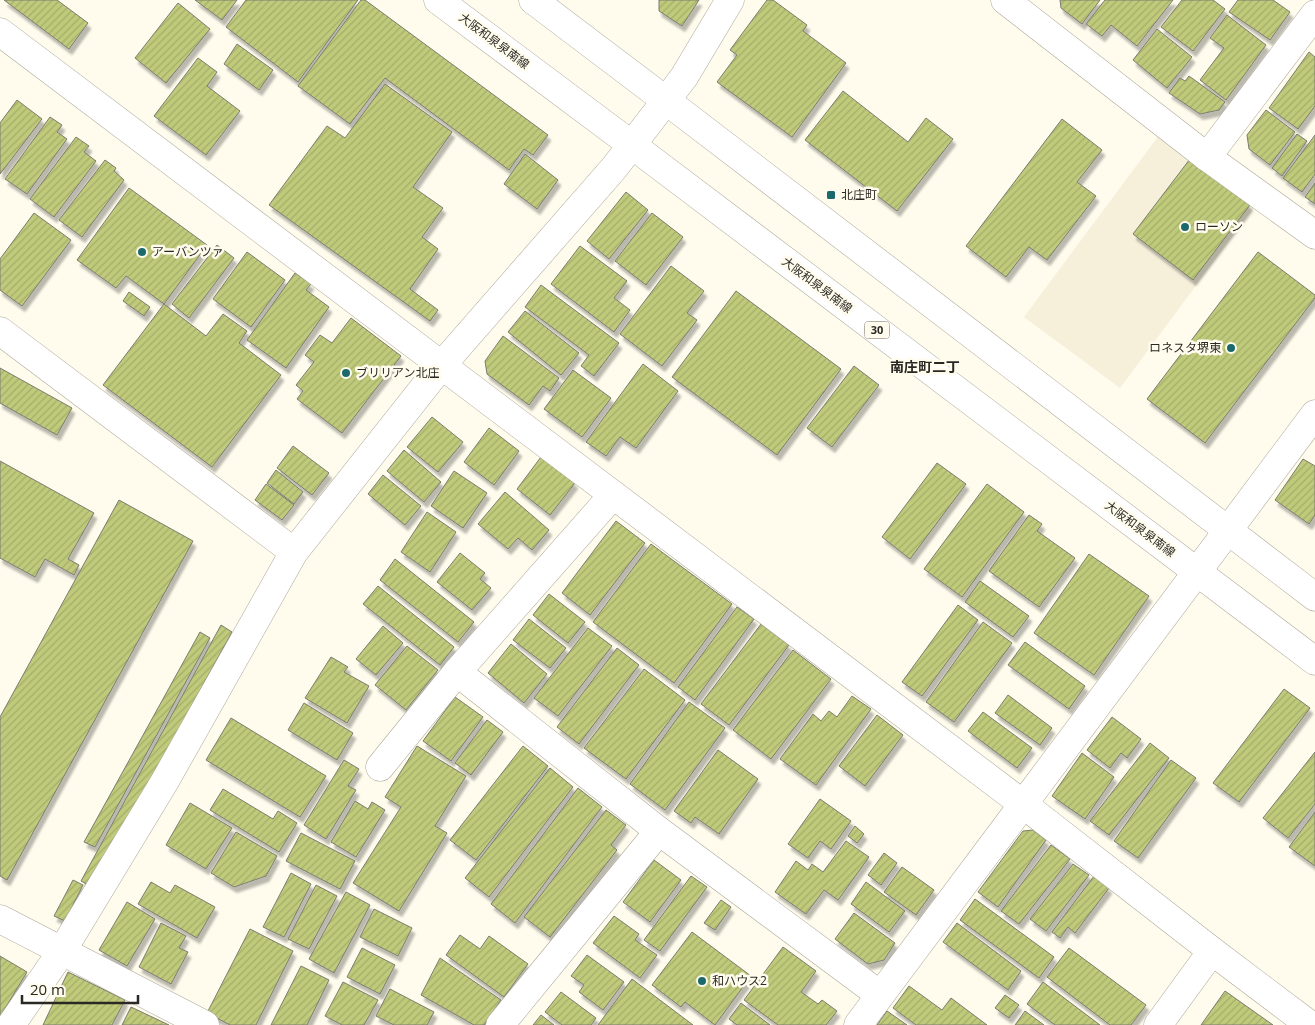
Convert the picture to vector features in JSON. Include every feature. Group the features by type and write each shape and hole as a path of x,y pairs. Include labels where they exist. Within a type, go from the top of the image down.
{"street":[{"name":"大阪和泉泉南線","path":"438,0 1315,661"},
{"path":"533,0 1315,597"},
{"path":"11,1025 62,951 165,781 294,552 441,366 614,168 667,101 684,77 730,0"},
{"path":"1013,2 1206,157 1315,235"},
{"path":"1206,157 1315,14"},
{"path":"0,32 1023,804 1310,1025"},
{"path":"0,331 294,552"},
{"path":"858,1025 1315,414"},
{"path":"380,767 457,672 613,495"},
{"path":"457,672 660,831 880,995"},
{"path":"500,1025 660,831"},
{"path":"0,919 205,1025"},
{"path":"1158,1025 1212,951"}],"shaded area":[{"path":"1160,134 1255,206 1120,388 1024,317"}],"building":[{"path":"4,0 57,0 88,23 69,49"},
{"path":"195,0 237,0 222,20"},
{"path":"246,0 358,0 298,82 226,27"},
{"path":"361,0 365,0 548,135 533,155 524,149 509,170 385,78 350,124 298,86"},
{"path":"659,0 699,0 682,26 659,11"},
{"path":"767,0 773,0 807,25 803,31 846,63 792,137 717,82 737,55 730,50"},
{"path":"1060,0 1100,0 1082,24 1061,8"},
{"path":"1105,0 1173,0 1137,46 1111,25 1102,36 1086,24"},
{"path":"1182,0 1213,0 1225,9 1193,51 1161,27"},
{"path":"1238,0 1273,0 1290,12 1270,40 1229,12"},
{"path":"178,3 210,29 166,83 135,58"},
{"path":"1227,15 1266,45 1226,100 1200,80 1224,48 1210,38"},
{"path":"1157,29 1192,57 1167,88 1133,60"},
{"path":"237,44 273,70 259,90 224,64"},
{"path":"1309,52 1315,57 1315,106 1298,129 1269,108"},
{"path":"198,58 217,72 207,86 240,111 206,155 154,116"},
{"path":"1189,76 1225,102 1219,110 1200,114 1169,93 1180,78 1185,81"},
{"path":"385,84 452,132 413,187 443,208 422,237 438,249 410,289 438,310 430,321 269,205 327,126 345,138"},
{"path":"843,91 908,142 926,118 953,139 897,211 805,140"},
{"path":"17,100 42,119 0,174 0,123"},
{"path":"1266,110 1295,132 1270,165 1249,149 1247,135"},
{"path":"50,117 62,125 57,132 67,139 27,194 5,179"},
{"path":"1062,119 1102,150 1077,182 1096,196 1047,260 1029,247 1006,277 966,246"},
{"path":"1297,134 1307,141 1282,176 1272,168"},
{"path":"1315,135 1315,174 1302,192 1283,178"},
{"path":"76,137 89,146 84,152 96,161 54,217 30,199"},
{"path":"525,154 558,180 537,209 504,184"},
{"path":"1190,159 1250,205 1193,280 1133,234"},
{"path":"105,160 116,168 114,171 124,180 82,237 59,220"},
{"path":"1315,183 1315,204 1305,197"},
{"name":"アーバンツァ","path":"129,188 207,245 164,304 126,276 116,288 77,260"},
{"path":"626,192 648,210 609,259 587,241"},
{"path":"34,213 71,240 22,306 0,290 0,259"},
{"path":"652,213 683,237 646,285 615,261"},
{"path":"217,245 234,258 189,318 172,304"},
{"path":"580,246 627,281 614,298 630,310 614,332 551,284"},
{"path":"247,252 285,280 251,327 213,299"},
{"name":"ロネスタ堺東","path":"1258,252 1315,295 1315,298 1205,443 1147,399"},
{"path":"671,266 704,291 687,313 697,320 662,366 620,334"},
{"path":"295,273 311,284 306,290 329,307 286,368 247,340"},
{"path":"541,285 619,343 594,376 581,366 589,355 525,307"},
{"path":"736,291 841,369 777,455 672,377"},
{"path":"129,292 150,307 144,316 123,301"},
{"path":"164,304 206,336 223,314 247,331 239,343 281,375 212,467 103,385"},
{"path":"525,311 579,353 561,375 508,332"},
{"name":"ブリリアン北庄","path":"351,318 401,356 342,433 297,399 303,391 296,385 314,362 305,355 320,335 332,343"},
{"path":"503,336 559,378 550,391 543,386 529,405 487,374 485,361"},
{"path":"643,364 678,391 636,448 620,437 606,456 586,442"},
{"path":"854,366 879,385 832,447 807,428"},
{"path":"0,368 72,408 57,435 0,403"},
{"path":"573,370 611,398 582,437 544,409"},
{"path":"432,417 463,442 438,472 407,447"},
{"path":"489,428 519,451 494,485 464,462"},
{"path":"293,446 329,473 312,495 277,468"},
{"path":"404,450 441,482 424,502 387,471"},
{"path":"541,457 575,483 550,515 517,489"},
{"path":"1303,459 1315,466 1315,515 1309,524 1275,500"},
{"path":"0,461 94,513 68,559 79,565 74,575 45,559 35,577 0,558"},
{"path":"937,463 966,484 910,559 882,537"},
{"path":"276,470 303,492 294,504 267,483"},
{"path":"454,471 487,493 463,528 431,506"},
{"path":"383,475 421,506 405,525 368,494"},
{"path":"266,484 294,505 282,520 255,500"},
{"path":"987,484 1024,512 962,597 924,569"},
{"path":"505,492 549,530 532,550 518,538 508,549 478,524"},
{"path":"119,500 193,541 7,880 0,876 0,717"},
{"path":"427,512 456,532 430,572 401,552"},
{"path":"1029,515 1042,524 1037,531 1075,558 1039,607 989,571"},
{"path":"616,521 645,543 590,615 562,593"},
{"path":"651,544 732,604 674,683 593,622"},
{"path":"460,553 485,573 480,579 491,588 472,610 437,582"},
{"path":"1089,554 1149,596 1094,675 1034,633"},
{"path":"395,559 474,622 458,642 380,580"},
{"path":"980,581 1029,616 1013,637 965,602"},
{"path":"378,586 454,647 440,665 363,604"},
{"path":"549,594 585,622 568,643 533,615"},
{"path":"958,605 978,620 922,696 902,682"},
{"path":"737,607 754,619 695,700 678,687"},
{"path":"529,619 566,648 550,668 513,640"},
{"path":"983,622 1012,643 954,722 926,702"},
{"path":"761,624 789,645 729,725 701,704"},
{"path":"221,625 232,632 92,887 81,881"},
{"path":"383,626 403,643 376,675 356,659"},
{"path":"588,628 612,646 558,716 534,698"},
{"path":"200,632 210,638 95,847 84,842"},
{"path":"1025,642 1085,686 1069,709 1008,665"},
{"path":"511,644 547,674 524,703 488,673"},
{"path":"407,646 438,670 406,710 375,685"},
{"path":"617,648 639,665 579,744 557,727"},
{"path":"793,650 831,679 771,759 733,730"},
{"path":"331,657 348,667 344,672 369,686 347,723 305,698"},
{"path":"644,669 685,700 626,779 584,748"},
{"path":"1284,689 1310,708 1239,802 1213,783"},
{"path":"1008,695 1052,728 1040,745 995,713"},
{"path":"852,696 871,709 816,785 780,759 813,714 821,721 829,711 837,717"},
{"path":"455,697 483,717 451,761 423,741"},
{"path":"689,702 725,728 665,810 630,784"},
{"path":"304,703 353,733 337,760 288,730"},
{"path":"983,712 1032,748 1017,768 968,731"},
{"path":"877,715 903,735 865,786 839,766"},
{"path":"1112,717 1141,739 1127,758 1121,753 1110,768 1087,750"},
{"path":"231,718 326,776 300,817 206,760"},
{"path":"487,720 503,732 471,775 455,763"},
{"path":"1150,743 1169,758 1109,835 1090,821"},
{"path":"417,746 466,776 435,826 447,833 399,911 353,883 401,807 385,797"},
{"path":"523,746 548,766 476,860 450,840"},
{"path":"718,750 758,779 719,834 695,817 691,823 674,811"},
{"path":"1315,752 1315,804 1288,838 1263,818"},
{"path":"1082,753 1114,777 1085,819 1052,796"},
{"path":"344,760 359,769 348,786 356,790 326,839 304,825"},
{"path":"1171,760 1196,778 1138,858 1114,841"},
{"path":"550,768 573,787 489,897 465,878"},
{"path":"578,788 602,807 515,923 491,904"},
{"path":"223,789 273,819 278,811 297,823 279,852 210,810"},
{"path":"820,799 851,821 831,849 820,841 808,858 788,844"},
{"path":"355,801 368,809 372,802 385,810 356,857 331,842"},
{"path":"190,803 232,828 206,869 166,845"},
{"path":"606,810 626,825 611,845 617,850 550,937 524,917"},
{"path":"1315,812 1315,866 1289,847"},
{"path":"855,826 864,834 857,843 848,836"},
{"path":"1033,830 1046,840 998,907 978,892 1023,831"},
{"path":"236,832 277,856 266,876 234,887 211,873"},
{"path":"301,833 355,861 340,889 286,861"},
{"path":"846,841 869,857 838,900 824,890 806,914 775,892 796,861 808,870 812,864 823,872"},
{"path":"1051,845 1070,859 1019,924 1001,911"},
{"path":"884,853 897,863 881,885 868,875"},
{"path":"654,860 681,880 650,922 623,902"},
{"path":"1073,864 1089,875 1046,931 1030,919"},
{"path":"902,867 934,890 916,915 884,892"},
{"path":"291,873 311,884 284,937 263,927"},
{"path":"691,876 707,887 660,951 644,940"},
{"path":"1094,876 1109,888 1075,933 1068,927 1060,938 1052,932"},
{"path":"73,880 83,885 65,921 54,916"},
{"path":"151,882 170,893 175,885 215,907 197,938 138,904"},
{"path":"866,882 905,911 889,932 851,904"},
{"path":"316,885 337,896 309,949 288,939"},
{"path":"346,892 370,905 334,973 309,959"},
{"path":"975,899 1054,957 1039,978 960,920"},
{"path":"721,900 731,907 715,930 704,923"},
{"path":"127,902 155,919 127,966 99,950"},
{"path":"374,909 412,928 398,956 360,937"},
{"path":"854,913 895,943 884,960 868,964 835,939"},
{"path":"614,916 639,934 635,940 657,955 640,978 593,943"},
{"path":"161,923 186,936 179,948 188,952 171,984 139,967"},
{"path":"957,923 1021,971 1008,990 943,942"},
{"path":"250,929 293,951 256,1025 230,1025 207,1013"},
{"name":"和ハウス2","path":"692,932 751,976 715,1025 685,1002 681,1007 652,985"},
{"path":"460,935 480,949 489,936 528,964 504,997 446,955"},
{"path":"783,947 816,971 801,992 818,1004 822,1000 837,1011 826,1025 778,1025 744,1000"},
{"path":"362,948 395,965 380,994 347,977"},
{"path":"1069,948 1146,1005 1131,1025 1110,1025 1047,977"},
{"path":"587,955 624,982 603,1010 579,992 584,985 571,976"},
{"path":"0,956 27,972 0,1017"},
{"path":"440,958 501,1000 484,1025 474,1025 421,995"},
{"path":"301,966 329,980 307,1025 271,1025"},
{"path":"68,972 125,1000 112,1025 43,1025"},
{"path":"632,979 693,1025 598,1025"},
{"path":"343,982 378,1000 364,1025 342,1025 325,1016"},
{"path":"1043,982 1100,1025 1055,1025 1027,1004"},
{"path":"909,986 942,1010 951,998 987,1025 916,1025 893,1008"},
{"path":"390,989 434,1012 427,1025 394,1025 376,1016"},
{"path":"1225,991 1273,1025 1201,1025"},
{"path":"561,992 596,1018 591,1025 562,1025 545,1012"},
{"path":"1005,995 1019,1005 1009,1018 995,1008"},
{"path":"741,1003 770,1025 737,1025 729,1019"},
{"path":"131,1007 169,1025 122,1025"},
{"path":"887,1011 907,1025 877,1025"},
{"path":"1025,1011 1044,1025 1015,1025"},
{"path":"541,1015 554,1025 533,1025"}],"place":[{"name":"北庄町","path":"831,195"},
{"name":"ローソン","path":"1185,227"},
{"name":"アーバンツァ","path":"142,252"},
{"name":"ロネスタ堺東","path":"1231,348"},
{"name":"ブリリアン北庄","path":"346,373"},
{"name":"和ハウス2","path":"702,981"}],"district":[{"name":"南庄町二丁","path":"925,367"}]}
